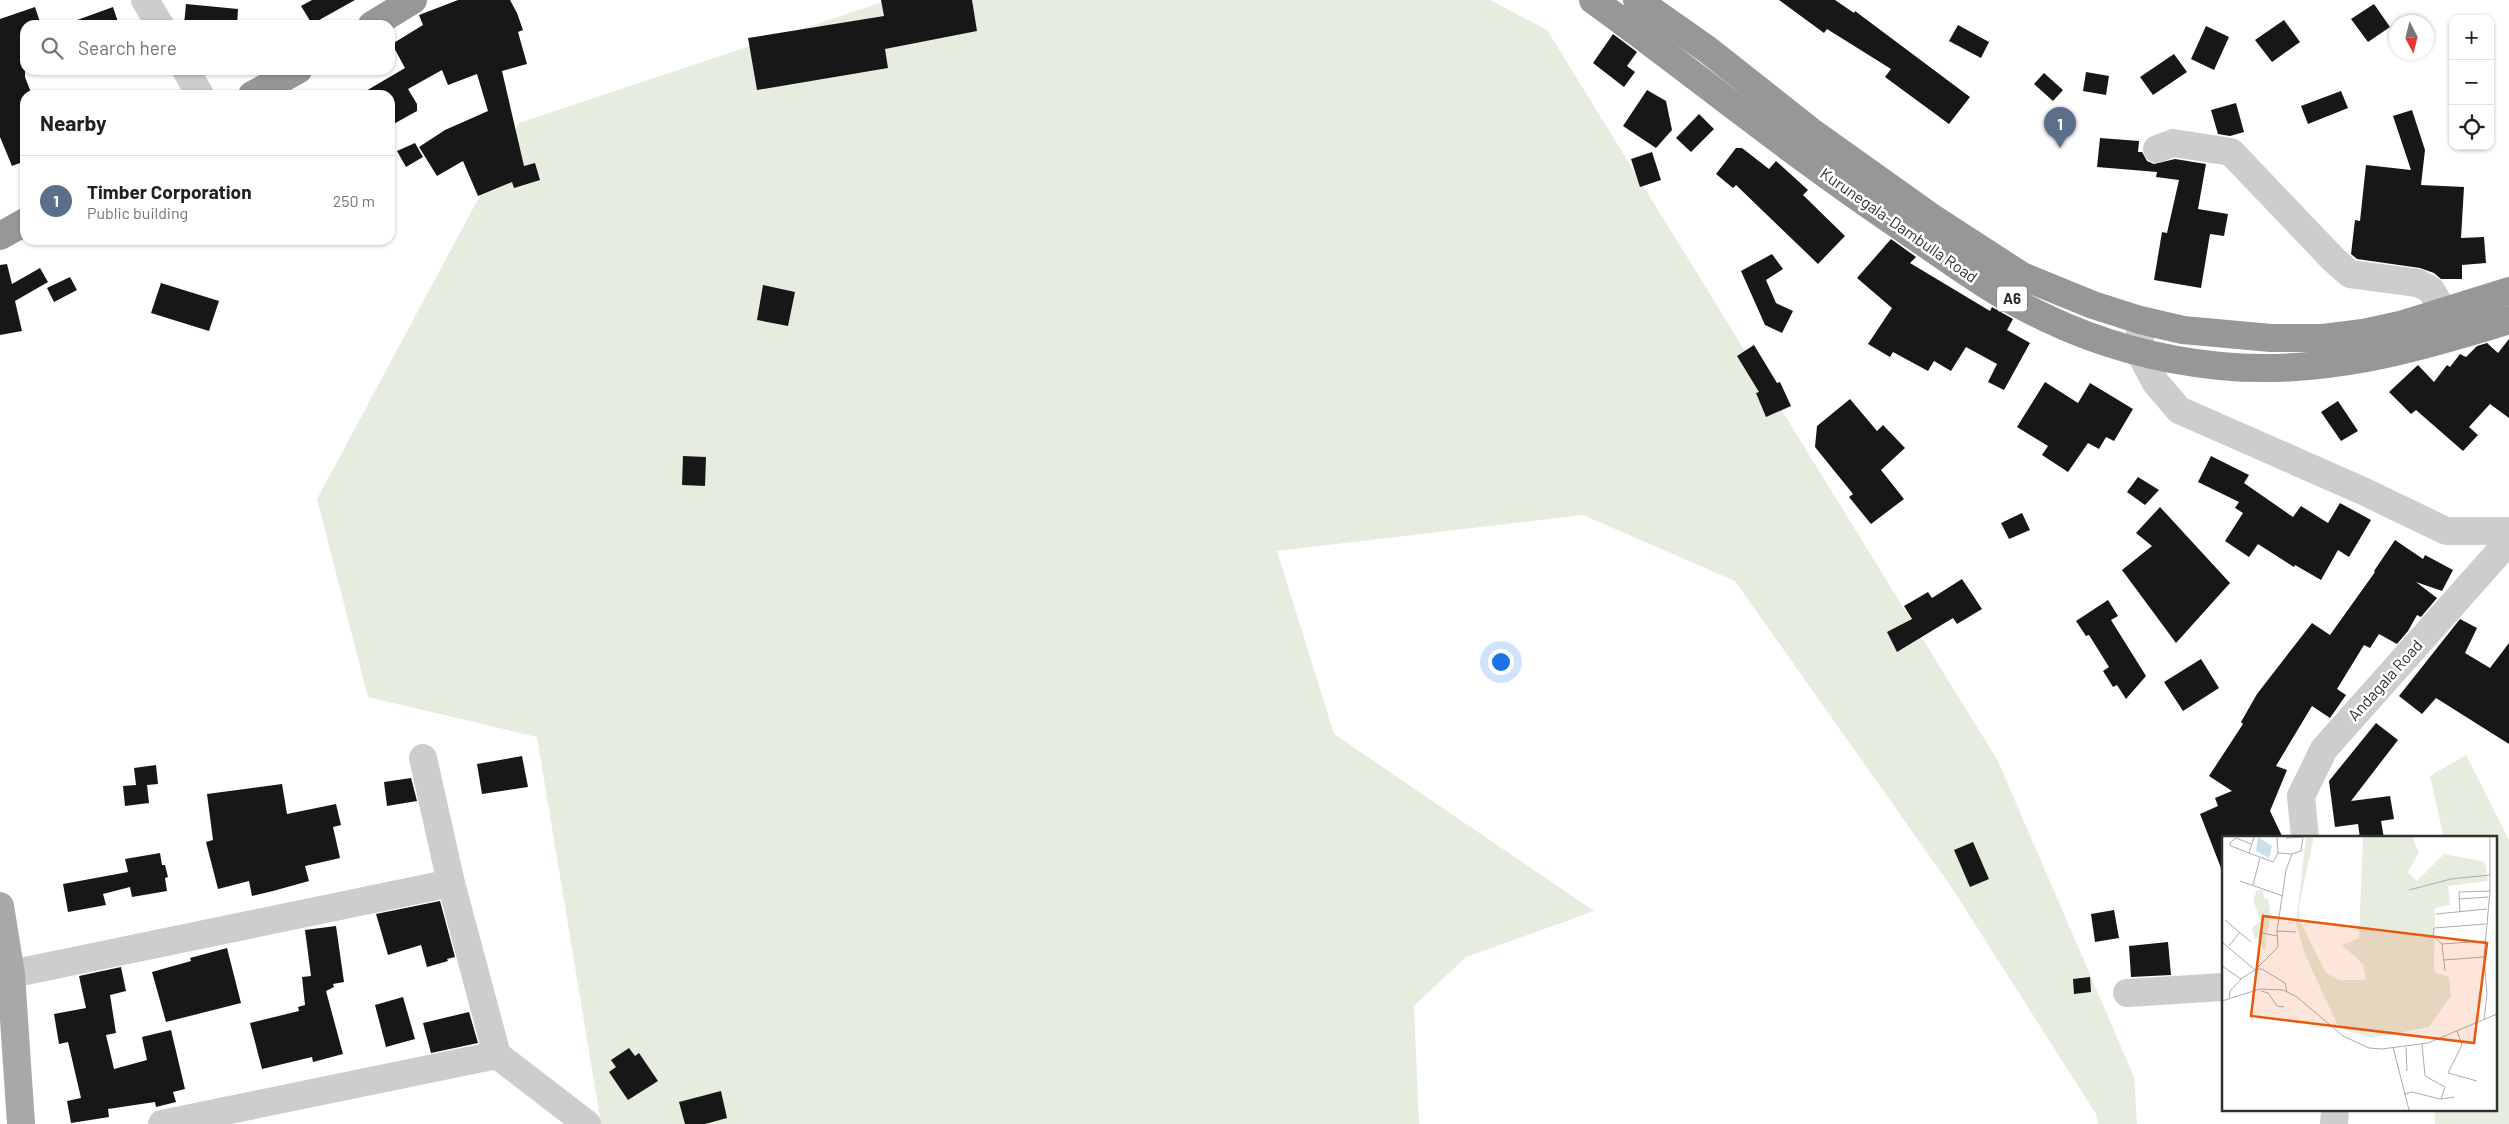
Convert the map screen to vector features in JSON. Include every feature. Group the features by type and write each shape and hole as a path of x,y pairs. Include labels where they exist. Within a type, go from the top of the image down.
{"highway":[{"path":"380,20 413,0"},
{"name":"Kurunegala-Dambulla Road","path":"1593,0 1842,186 1971,275 2044,318 2107,343 2140,353 2220,366 2303,367 2354,362 2394,353 2437,343 2509,320"},
{"name":"Kurunegala-Dambulla Road","path":"1638,0 1700,45 1813,133 1931,217 2014,270 2057,291 2140,320 2183,330 2271,338 2323,338 2363,333 2444,312 2509,291"},
{"path":"261,90 289,75"},
{"path":"0,236 20,225"}],"main road":[{"path":"0,906 11,974 21,1124"}],"street":[{"path":"189,75 197,90"},
{"path":"2157,149 2173,142 2230,152 2334,260 2350,274 2418,283 2431,290 2444,312"},
{"path":"2140,320 2140,353 2156,383 2179,410 2363,490 2446,532 2509,531"},
{"name":"Andagala Road","path":"2305,836 2301,796 2324,749 2509,541"},
{"path":"422,758 451,883 497,1055 588,1124"},
{"path":"11,974 451,883"},
{"path":"2127,993 2222,987"},
{"path":"162,1124 497,1055"}],"shaded area":[{"path":"889,0 1490,0 1547,30 1998,761 2134,1077 2137,1124 2098,1124 2096,1114 1950,885 1735,581 1583,515 1277,551 1334,734 1594,911 1466,957 1414,1006 1419,1124 601,1124 537,737 368,697 317,499 519,123"},
{"path":"2466,755 2509,840 2509,1124 2435,1124 2434,1112 2496,1112 2496,836 2444,836 2430,776"}],"building":[{"path":"312,0 355,0 319,20 310,20 301,6"},
{"path":"458,0 510,0 523,30 518,32 527,64 502,71 524,166 535,163 540,180 514,188 512,182 478,196 463,161 437,176 419,147 445,130 488,111 477,74 448,85 442,70 408,89 417,104 417,111 395,123 395,90 368,90 405,68 395,50 395,42 423,25 419,15"},
{"path":"881,0 972,0 977,31 885,49 888,68 757,90 748,38 884,16"},
{"path":"1779,0 1835,0 1854,13 1855,11 1970,97 1949,124 1885,77 1891,69 1827,29 1824,33"},
{"path":"186,4 238,9 237,20 184,20"},
{"path":"2374,4 2389,28 2368,42 2351,19"},
{"path":"35,7 39,20 20,20 20,75 25,75 30,90 20,90 20,163 12,166 0,137 0,19"},
{"path":"113,7 117,20 77,20"},
{"path":"2284,20 2300,42 2272,62 2255,40"},
{"path":"1958,25 1989,42 1981,58 1949,41"},
{"path":"2206,26 2229,37 2214,70 2191,59"},
{"path":"1613,34 1637,52 1627,66 1635,72 1624,87 1593,63"},
{"path":"2174,54 2187,72 2153,95 2140,77"},
{"path":"2086,72 2109,76 2106,95 2083,91"},
{"path":"2044,73 2063,90 2053,101 2034,84"},
{"path":"1647,90 1666,101 1672,130 1656,148 1623,126"},
{"path":"2341,91 2348,108 2308,124 2301,106"},
{"path":"2236,103 2244,132 2230,136 2218,134 2211,110"},
{"path":"2412,110 2425,150 2421,185 2464,187 2461,238 2484,237 2486,263 2462,265 2462,279 2441,279 2434,273 2420,268 2357,259 2351,254 2355,220 2360,221 2366,165 2411,170 2393,116"},
{"path":"1699,114 1714,129 1691,152 1676,138"},
{"path":"2100,138 2139,141 2138,152 2142,152 2147,161 2154,164 2175,159 2206,164 2198,209 2228,214 2224,236 2210,234 2201,288 2154,280 2162,232 2167,233 2179,180 2156,177 2157,172 2097,167"},
{"path":"415,143 423,157 406,167 397,151"},
{"path":"1736,148 1742,148 1769,169 1776,161 1808,190 1803,195 1845,236 1818,264 1736,185 1733,188 1716,174"},
{"path":"1652,152 1661,180 1640,187 1631,159"},
{"path":"1891,239 1916,257 1910,263 1990,311 1992,307 2013,319 2007,330 2030,343 2004,390 1988,382 1997,364 1966,347 1951,371 1934,361 1928,371 1893,352 1890,357 1868,344 1892,308 1857,278"},
{"path":"1772,254 1783,269 1766,280 1776,303 1793,311 1782,333 1765,325 1741,271"},
{"path":"7,264 12,284 40,268 48,282 15,301 22,331 0,335 0,265"},
{"path":"70,277 77,290 54,302 47,288"},
{"path":"161,283 219,301 209,331 151,313"},
{"path":"763,285 795,292 788,326 757,320"},
{"path":"2509,339 2509,418 2490,404 2469,427 2478,435 2463,451 2416,410 2411,414 2389,392 2418,365 2434,382 2447,365 2450,367 2460,354 2466,357 2477,346 2487,343 2498,353"},
{"path":"1754,345 1777,383 1780,382 1791,406 1766,417 1756,393 1759,392 1737,356"},
{"path":"2045,382 2078,403 2090,383 2133,409 2114,441 2106,437 2099,449 2088,443 2068,472 2042,455 2048,446 2017,427"},
{"path":"1850,399 1877,431 1883,425 1905,448 1881,470 1904,499 1871,524 1849,497 1853,494 1815,447 1817,426"},
{"path":"2338,401 2358,431 2341,441 2321,412"},
{"path":"683,456 706,457 705,486 682,485"},
{"path":"2211,456 2249,475 2244,483 2293,517 2301,506 2328,523 2340,503 2371,520 2349,557 2338,550 2321,580 2295,565 2294,567 2258,544 2249,557 2225,541 2243,513 2235,508 2239,502 2198,482"},
{"path":"2138,477 2159,490 2145,505 2127,492"},
{"path":"2160,507 2230,583 2176,643 2122,570 2152,546 2136,533"},
{"path":"2022,513 2030,530 2009,539 2001,523"},
{"path":"2395,540 2423,559 2425,555 2453,570 2442,591 2416,582 2437,598 2421,617 2417,615 2408,631 2397,644 2379,634 2370,648 2364,645 2337,689 2346,695 2330,718 2312,706 2276,766 2287,770 2270,811 2282,836 2222,836 2221,868 2200,814 2218,806 2215,798 2232,791 2209,776 2243,724 2241,722 2257,694 2312,623 2330,635"},
{"path":"1962,579 1982,609 1957,624 1953,618 1897,652 1887,632 1912,619 1904,606 1928,592 1932,598"},
{"path":"2108,600 2118,616 2111,620 2146,676 2126,699 2117,685 2113,687 2103,671 2109,667 2089,635 2086,636 2076,621"},
{"path":"2460,619 2477,628 2465,653 2490,668 2509,643 2509,744 2436,698 2422,714 2399,696"},
{"path":"2201,659 2219,688 2183,711 2164,682"},
{"path":"2376,723 2398,740 2351,801 2390,796 2394,819 2381,821 2384,836 2360,836 2358,824 2335,827 2329,781"},
{"path":"522,756 528,787 482,794 477,764"},
{"path":"156,765 158,784 147,785 149,803 125,806 123,786 136,785 134,768"},
{"path":"411,778 417,801 387,806 384,782"},
{"path":"282,784 287,814 336,804 341,825 333,827 340,858 305,866 309,881 273,891 252,896 249,881 218,889 206,842 213,840 207,794"},
{"path":"1973,842 1989,879 1970,887 1954,850"},
{"path":"160,853 162,865 165,865 168,877 165,878 167,891 132,897 130,887 103,894 106,905 68,912 63,884 128,872 125,859"},
{"path":"440,901 455,957 427,967 421,945 388,955 376,914"},
{"path":"2114,910 2119,938 2095,942 2091,914"},
{"path":"336,926 344,982 333,984 334,987 326,991 343,1054 313,1062 312,1057 262,1069 250,1023 299,1011 298,1007 305,1005 302,977 311,976 305,930"},
{"path":"2168,942 2171,975 2131,977 2129,946"},
{"path":"227,948 241,1003 166,1022 152,972 191,961 190,958"},
{"path":"121,967 126,991 110,995 116,1033 106,1035 114,1069 147,1060 142,1037 171,1030 185,1089 173,1092 176,1102 156,1107 155,1102 108,1109 109,1117 71,1123 67,1101 81,1098 68,1042 59,1044 54,1014 86,1008 79,976"},
{"path":"2090,977 2091,992 2074,994 2073,979"},
{"path":"403,997 415,1039 386,1047 375,1005"},
{"path":"469,1012 478,1043 431,1053 423,1023"},
{"path":"629,1048 635,1056 639,1053 658,1081 628,1100 609,1072 616,1067 611,1060"},
{"path":"721,1091 727,1118 705,1124 685,1124 679,1102"}],"place":[{"name":"Timber Corporation","path":"2060,148"}]}
